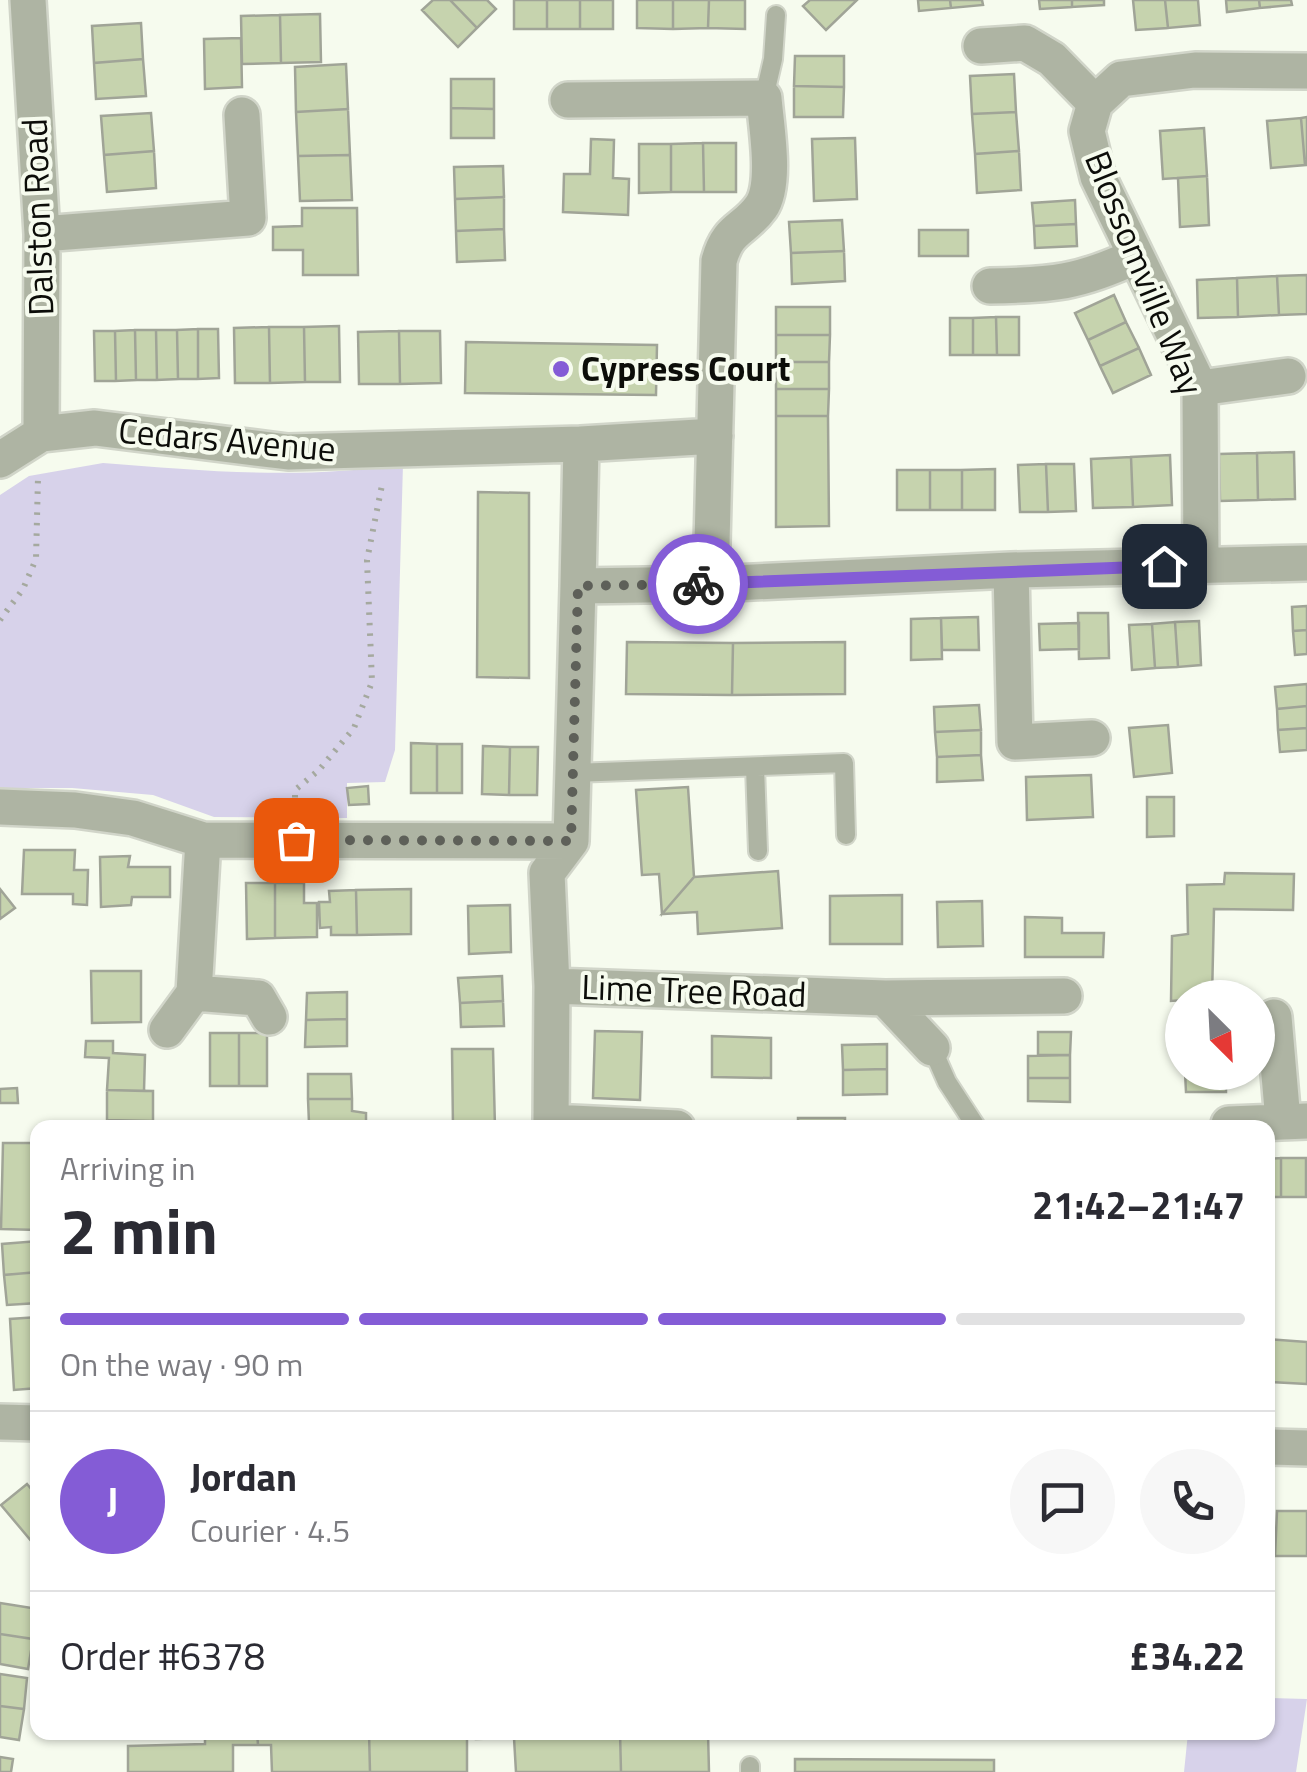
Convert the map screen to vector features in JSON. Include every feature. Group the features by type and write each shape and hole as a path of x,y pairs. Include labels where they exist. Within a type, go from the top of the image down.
{"street":[{"name":"Dalston Road","path":"28,0 42,234 41,434"},
{"name":"Blossomville Way","path":"980,46 1025,43 1052,59 1095,103"},
{"name":"Blossomville Way","path":"1202,565 1200,388 1098,177 1087,132 1095,103 1121,79 1195,70 1307,71"},
{"path":"568,100 764,98 770,187 762,206 724,240 719,261 711,584"},
{"path":"42,234 248,218 242,115"},
{"path":"990,286 1058,285 1108,270 1136,256"},
{"path":"1200,388 1288,376"},
{"name":"Cedars Avenue","path":"0,460 41,434 95,428 288,452 582,444 715,436"},
{"name":"Lime Tree Road","path":"582,444 571,841 547,873 552,986 886,998 1064,996"},
{"path":"578,586 1307,563"},
{"path":"1011,570 1016,742 1092,738"},
{"path":"0,807 75,810 133,818 203,840 571,841"},
{"path":"168,1030 194,993 203,840"},
{"path":"551,1120 552,986"},
{"path":"194,993 258,998 269,1016"},
{"path":"886,998 932,1048"},
{"path":"1280,1017 1295,1121"},
{"path":"0,1422 30,1423"},
{"path":"1275,1447 1307,1448"}],"lane":[{"path":"764,98 776,14"},
{"path":"572,774 844,763 846,834"},
{"path":"754,767 758,851"},
{"path":"932,1048 947,1082 972,1120"}],"path":[{"path":"0,620 22,589 36,559 41,434"},
{"path":"296,840 294,790 320,770 354,728 372,682 367,560 384,482 382,449"}],"shaded area":[{"path":"103,463 291,473 403,464 395,750 385,782 347,783 347,818 214,817 153,795 72,788 0,788 0,495 29,476"},
{"path":"1275,1698 1307,1699 1296,1772 1184,1772 1187,1740 1275,1740"}],"building":[{"path":"433,0 450,0 477,28 458,47 422,10"},
{"path":"450,0 487,0 496,9 477,28"},
{"path":"514,0 547,0 547,29 514,29"},
{"path":"547,0 580,0 580,29 547,29"},
{"path":"580,0 613,0 613,29 580,29"},
{"path":"637,0 673,0 673,29 637,28"},
{"path":"673,0 709,0 708,28 673,29"},
{"path":"709,0 745,0 745,29 708,28"},
{"path":"810,0 857,0 826,30 803,6"},
{"path":"918,0 950,0 951,8 919,11"},
{"path":"950,0 982,0 983,5 951,8"},
{"path":"1039,0 1072,0 1072,7 1040,9"},
{"path":"1072,0 1104,0 1104,5 1072,7"},
{"path":"1133,0 1165,0 1168,28 1136,30"},
{"path":"1165,0 1198,0 1200,25 1168,28"},
{"path":"1226,0 1259,0 1260,8 1227,12"},
{"path":"1259,0 1291,0 1292,5 1260,8"},
{"path":"320,14 321,62 281,63 280,15"},
{"path":"280,15 281,63 242,64 241,16"},
{"path":"141,23 143,59 94,63 92,26"},
{"path":"241,38 242,87 205,89 204,39"},
{"path":"795,56 844,56 844,87 794,86"},
{"path":"143,59 146,96 96,99 94,63"},
{"path":"346,64 348,109 296,112 295,67"},
{"path":"1014,74 1016,112 972,114 970,76"},
{"path":"451,79 494,79 494,109 451,108"},
{"path":"794,86 844,87 843,117 794,117"},
{"path":"451,108 494,109 494,138 451,138"},
{"path":"348,109 350,155 298,156 296,112"},
{"path":"1016,112 1019,151 975,154 972,114"},
{"path":"151,113 154,151 104,155 101,116"},
{"path":"1307,117 1307,165 1305,165 1301,118"},
{"path":"1301,118 1305,165 1271,168 1267,121"},
{"path":"1204,128 1207,176 1163,179 1160,131"},
{"path":"855,138 857,199 814,201 812,139"},
{"path":"591,139 614,140 613,178 629,179 628,215 563,212 564,174 590,174"},
{"path":"703,143 736,143 736,192 704,192"},
{"path":"703,143 704,192 671,192 671,144"},
{"path":"639,144 671,144 671,192 639,193"},
{"path":"154,151 156,188 107,192 104,155"},
{"path":"1019,151 1021,190 977,193 975,154"},
{"path":"350,155 352,200 300,201 298,156"},
{"path":"503,166 504,197 455,199 454,167"},
{"path":"1207,176 1209,225 1180,227 1178,178"},
{"path":"504,197 504,229 456,231 455,199"},
{"path":"1075,200 1076,224 1034,226 1032,203"},
{"path":"302,208 357,208 358,275 303,275 303,250 273,250 273,227 302,226"},
{"path":"842,220 844,251 791,253 789,222"},
{"path":"1076,224 1077,246 1035,248 1034,226"},
{"path":"504,229 505,260 457,262 456,231"},
{"path":"919,230 968,230 968,256 919,256"},
{"path":"844,251 845,281 792,284 791,253"},
{"path":"1307,275 1307,314 1279,315 1277,276"},
{"path":"1277,276 1279,315 1238,317 1237,278"},
{"path":"1237,278 1238,317 1198,318 1197,280"},
{"path":"1114,295 1126,322 1088,340 1075,313"},
{"path":"776,307 830,307 830,335 776,335"},
{"path":"996,317 1019,317 1019,355 997,355"},
{"path":"996,317 997,355 973,355 973,318"},
{"path":"950,318 973,318 973,355 950,355"},
{"path":"1126,322 1139,348 1100,366 1088,340"},
{"path":"339,326 340,382 305,382 304,327"},
{"path":"269,327 270,383 235,383 234,328"},
{"path":"269,327 304,327 305,382 270,383"},
{"path":"198,329 218,329 219,378 198,379"},
{"path":"198,329 198,379 178,379 177,330"},
{"path":"135,330 136,380 116,381 115,331"},
{"path":"135,330 156,330 157,380 136,380"},
{"path":"156,330 177,330 178,379 157,380"},
{"path":"94,331 115,331 116,381 95,381"},
{"path":"399,331 400,384 359,384 358,332"},
{"path":"399,331 440,331 441,383 400,384"},
{"path":"776,335 830,335 829,362 776,362"},
{"name":"Cypress Court","path":"466,342 657,345 656,395 465,393"},
{"path":"1139,348 1151,375 1113,393 1100,366"},
{"path":"776,362 829,362 829,389 776,389"},
{"path":"776,389 829,389 828,416 776,416"},
{"path":"776,416 828,416 829,526 776,527"},
{"path":"1294,452 1295,499 1258,500 1257,453"},
{"path":"1257,453 1258,500 1220,501 1219,454"},
{"path":"1170,455 1172,505 1133,507 1131,457"},
{"path":"1131,457 1133,507 1093,508 1091,459"},
{"path":"1046,464 1074,464 1076,511 1048,512"},
{"path":"1046,464 1048,512 1020,512 1018,465"},
{"path":"995,469 995,510 962,510 962,470"},
{"path":"897,470 930,470 930,510 897,510"},
{"path":"930,470 962,470 962,510 930,510"},
{"path":"478,492 529,493 529,678 477,677"},
{"path":"1307,606 1307,630 1293,631 1292,607"},
{"path":"1078,613 1108,613 1109,658 1079,659"},
{"path":"978,617 979,650 942,650 941,618"},
{"path":"941,618 942,659 911,660 911,619"},
{"path":"1199,621 1201,665 1178,667 1175,622"},
{"path":"1175,622 1178,667 1155,668 1152,624"},
{"path":"1079,623 1079,649 1040,650 1039,624"},
{"path":"1152,624 1155,668 1132,670 1129,625"},
{"path":"1307,630 1307,654 1295,655 1293,631"},
{"path":"627,642 733,643 732,695 626,694"},
{"path":"845,642 845,694 732,695 733,643"},
{"path":"1307,684 1307,706 1277,709 1275,687"},
{"path":"979,705 981,730 935,732 934,707"},
{"path":"1307,706 1307,728 1278,730 1277,709"},
{"path":"1168,725 1172,773 1134,777 1129,728"},
{"path":"1307,728 1307,750 1280,752 1278,730"},
{"path":"981,730 981,755 937,757 935,732"},
{"path":"411,743 437,744 437,793 411,793"},
{"path":"437,744 462,744 462,793 437,793"},
{"path":"483,746 510,747 509,795 482,794"},
{"path":"510,747 538,747 537,795 509,795"},
{"path":"981,755 983,780 937,782 937,757"},
{"path":"1091,775 1093,817 1027,820 1026,777"},
{"path":"368,786 369,804 349,805 347,788"},
{"path":"688,787 694,877 662,914 659,874 642,875 636,790"},
{"path":"1147,797 1174,797 1174,836 1147,837"},
{"path":"24,850 75,850 74,870 88,870 87,905 73,904 73,894 22,894"},
{"path":"130,856 128,867 170,867 170,897 132,897 131,905 101,907 100,857"},
{"path":"778,871 782,928 698,934 697,912 662,914 694,877"},
{"path":"1225,873 1294,874 1293,910 1214,909 1212,980 1171,980 1172,936 1188,934 1187,885 1224,884"},
{"path":"246,883 275,883 275,938 247,939"},
{"path":"275,883 304,883 304,903 317,903 317,937 275,938"},
{"path":"0,889 15,908 0,919"},
{"path":"411,889 411,934 357,935 356,890"},
{"path":"356,890 357,935 331,935 331,927 320,928 319,902 330,902 329,891"},
{"path":"902,895 902,944 830,944 830,896"},
{"path":"982,901 983,946 938,947 937,902"},
{"path":"510,905 511,952 469,954 468,906"},
{"path":"1025,917 1062,918 1062,933 1104,933 1103,957 1025,957"},
{"path":"91,971 141,971 141,1022 92,1023"},
{"path":"502,976 503,1001 460,1003 458,978"},
{"path":"347,992 347,1019 306,1020 307,993"},
{"path":"503,1001 504,1026 461,1027 460,1003"},
{"path":"347,1019 347,1046 305,1047 306,1020"},
{"path":"595,1031 642,1032 640,1100 593,1098"},
{"path":"1038,1032 1071,1032 1070,1055 1038,1055"},
{"path":"210,1033 239,1033 239,1086 210,1086"},
{"path":"239,1033 267,1033 267,1086 239,1086"},
{"path":"712,1036 771,1038 771,1078 712,1077"},
{"path":"86,1041 113,1041 113,1053 145,1055 144,1091 107,1090 109,1058 85,1057"},
{"path":"887,1044 887,1069 843,1070 842,1045"},
{"path":"452,1049 493,1049 495,1120 453,1120"},
{"path":"1070,1055 1070,1078 1028,1078 1028,1056"},
{"path":"887,1069 887,1094 843,1095 843,1070"},
{"path":"308,1074 351,1074 352,1099 308,1099"},
{"path":"1028,1078 1070,1078 1070,1102 1028,1101"},
{"path":"17,1088 18,1103 0,1103 0,1089"},
{"path":"107,1090 153,1091 153,1120 107,1120"},
{"path":"1186,1090 1226,1090 1226,1092"},
{"path":"308,1099 352,1099 352,1111 366,1113 366,1120 309,1120"},
{"path":"798,1118 845,1118 845,1120"},
{"path":"3,1143 30,1143 30,1230 1,1229"},
{"path":"1275,1158 1281,1158 1281,1197 1275,1197"},
{"path":"1281,1158 1306,1158 1306,1197 1281,1197"},
{"path":"30,1242 30,1273 4,1275 2,1244"},
{"path":"30,1273 30,1304 7,1305 4,1275"},
{"path":"30,1318 30,1389 14,1390 10,1319"},
{"path":"1275,1340 1307,1342 1307,1384 1275,1382"},
{"path":"27,1484 30,1488 30,1539 1,1505"},
{"path":"1277,1511 1307,1511 1307,1556 1275,1556"},
{"path":"0,1603 30,1608 30,1639 0,1634"},
{"path":"0,1634 30,1639 28,1669 0,1664"},
{"path":"0,1674 27,1678 24,1709 0,1706"},
{"path":"0,1706 24,1709 19,1740 0,1737"},
{"path":"205,1740 258,1740 258,1745 233,1745 233,1772 128,1772 128,1746 205,1744"},
{"path":"258,1740 369,1740 370,1772 272,1772 271,1745 258,1745"},
{"path":"369,1740 467,1740 467,1772 370,1772"},
{"path":"514,1740 620,1740 621,1772 516,1772"},
{"path":"620,1740 708,1740 709,1772 621,1772"},
{"path":"0,1757 13,1759 11,1772 0,1772"},
{"path":"795,1759 994,1760 994,1772 795,1772"}],"way so far":[{"path":"296,840 571,841 578,586 698,584"}],"place":[{"name":"Cypress Court","path":"561,369"}],"route":[{"path":"698,584 1164,566"}]}
